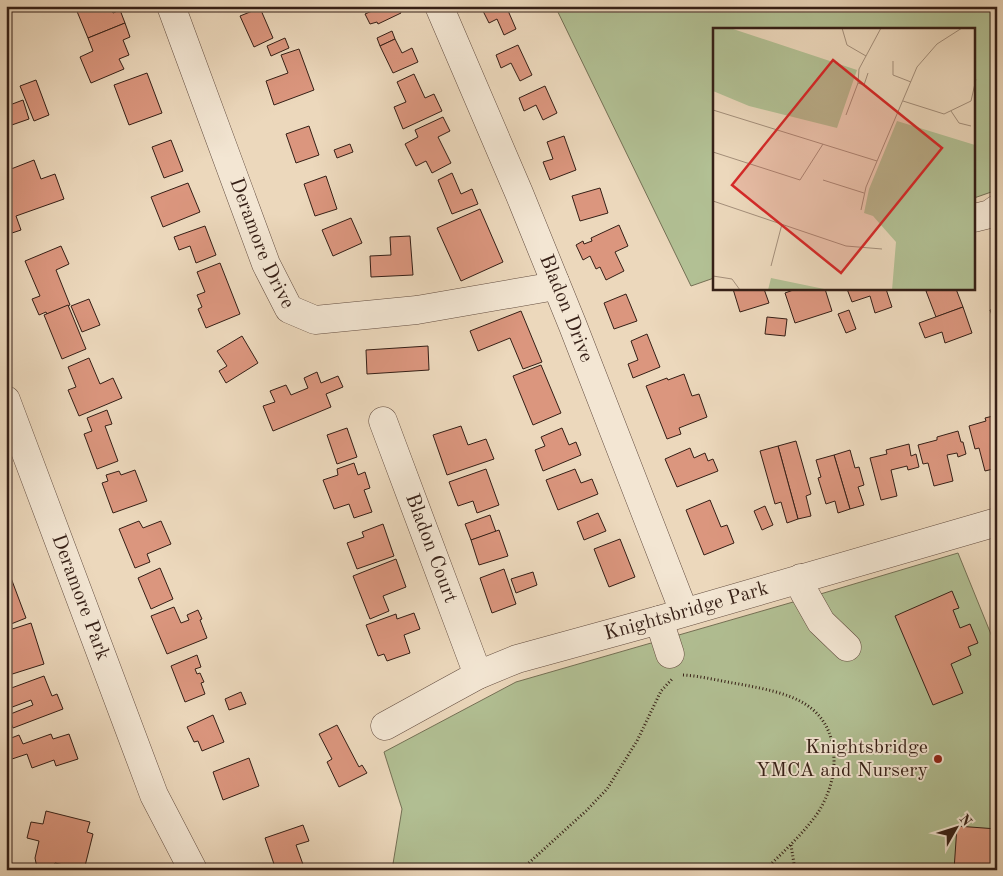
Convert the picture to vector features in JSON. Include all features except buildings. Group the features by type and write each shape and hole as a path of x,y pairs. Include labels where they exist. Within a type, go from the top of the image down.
{"street":[{"name":"Deramore Drive","path":"170,6 266,264 288,308 315,320 417,310 544,288 555,282"},
{"name":"Bladon Drive","path":"439,6 555,282 672,616 670,654"},
{"name":"Deramore Park","path":"6,400 154,795 193,870"},
{"name":"Bladon Court","path":"383,421 478,675"},
{"name":"Knightsbridge Park","path":"385,726 478,675 517,659 997,522"},
{"path":"801,578 804,592 821,622 847,647"}],"path":[{"path":"521,870 607,789 637,740 661,690 676,675 773,690 797,699 816,711 827,729 834,750 834,772 827,795 817,814 765,870"},
{"path":"791,844 796,870"}],"green space":[{"path":"555,6 991,6 997,22 997,190 976,197 976,28 713,28 713,278 691,286"},
{"path":"958,553 997,649 997,870 392,870 402,809 384,752 516,682"}],"place":[{"name":"Knightsbridge YMCA and Nursery","path":"938,759"}]}
